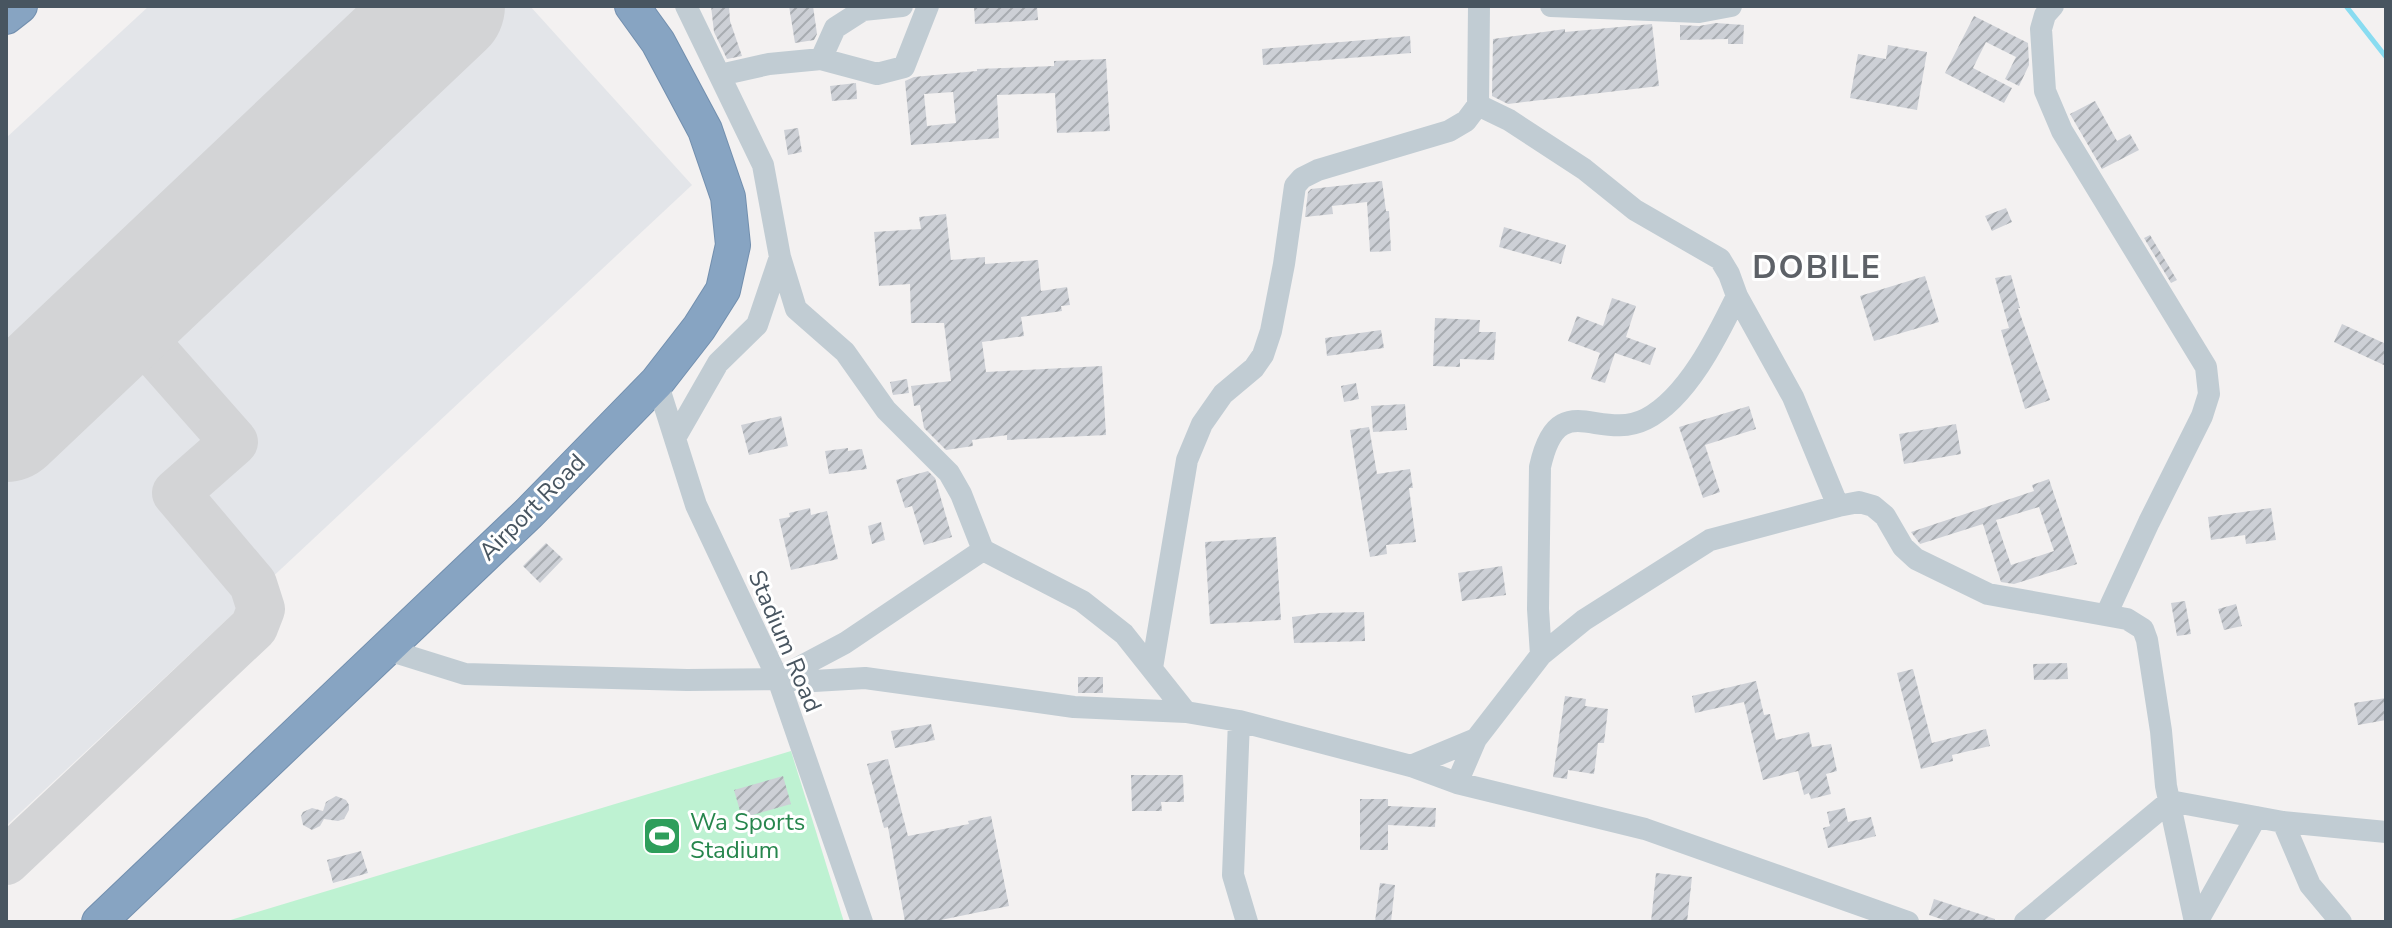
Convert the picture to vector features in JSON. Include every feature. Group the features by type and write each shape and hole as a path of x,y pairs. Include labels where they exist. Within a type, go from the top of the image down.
{"highway":[{"path":"6,17 20,6"},
{"name":"Airport Road","path":"99,922 529,513 657,382 699,328 723,290 733,245 728,197 705,130 658,42 632,6"}],"street":[{"path":"686,6 763,165 780,257 796,309 845,352 886,410 949,473 961,494 983,550 1082,601 1124,634 1186,712"},
{"path":"821,59 835,28 863,10 902,6"},
{"path":"720,75 769,64 821,59 877,74 904,67 928,6"},
{"path":"1152,668 1187,460 1202,424 1223,394 1254,368 1263,355 1284,264 1295,186 1302,178 1318,170 1449,131 1466,121 1478,105 1479,6"},
{"path":"1551,6 1699,12 1731,6"},
{"path":"2053,6 2045,15 2041,29 2045,91 2062,131 2206,367 2209,381 2209,394 2202,416 2106,615"},
{"path":"1478,105 1509,120 1584,169 1635,210 1720,259 1793,397 1838,506"},
{"path":"675,438 718,363 757,325 780,257"},
{"path":"1541,655 1538,609 1540,467 1545,445 1563,423 1577,420 1618,426 1643,420 1662,409 1704,356 1737,296"},
{"name":"Stadium Road","path":"657,382 696,505 778,679 862,922"},
{"path":"1457,783 1476,739 1541,655 1584,620 1710,540 1859,502 1873,506 1885,516 1903,547 1916,559 1988,594 2127,619 2143,629 2161,731 2166,786 2196,922"},
{"path":"778,679 845,643 983,550"},
{"path":"385,649 465,674 687,680 814,681 865,678 1074,707 1186,712 1239,721 1411,766 1457,783 1645,829 1867,913 1908,922"},
{"path":"1239,721 1233,875 1247,922"},
{"path":"1411,766 1476,739"},
{"path":"2170,801 2283,822 2386,832"},
{"path":"2025,922 2170,801"},
{"path":"2196,922 2256,817"},
{"path":"2283,822 2310,885 2341,922"}],"shaded area":[{"path":"149,6 530,6 692,185 6,826 6,138"}],"green space":[{"name":"Wa Sports Stadium","path":"791,751 844,922 224,922"}],"building":[{"path":"711,6 729,6 730,21 742,56 727,59 714,32"},
{"path":"789,6 813,6 817,34 814,40 795,43"},
{"path":"974,6 1037,6 1038,20 975,24"},
{"path":"1974,16 2028,43 2029,65 2019,86 2005,79 2016,57 1986,42 1973,68 2012,88 2004,103 1945,73"},
{"path":"1652,24 1659,86 1508,104 1492,96 1493,39 1565,29 1565,32"},
{"path":"1680,25 1744,25 1743,44 1728,44 1728,39 1680,40"},
{"path":"1410,36 1411,53 1263,65 1262,49"},
{"path":"1888,45 1927,52 1917,110 1850,98 1858,54 1886,59"},
{"path":"1106,59 1110,131 1057,133 1055,93 997,95 999,138 911,145 905,81 914,77 977,69 1054,66 1054,61","holes":["953,92 956,123 927,126 924,94"]},
{"path":"856,83 857,99 832,101 830,86"},
{"path":"2095,101 2117,141 2130,134 2139,150 2102,169 2070,114"},
{"path":"798,128 802,152 788,155 784,130"},
{"path":"1382,181 1386,211 1389,211 1391,251 1370,252 1367,202 1332,206 1333,214 1305,217 1311,189"},
{"path":"2006,208 2012,222 1992,231 1985,216"},
{"path":"946,214 951,260 985,257 985,264 1038,260 1041,291 1067,287 1070,305 1061,306 1062,311 1021,317 1024,336 982,342 986,372 1102,366 1106,435 1007,440 1007,435 972,440 973,446 946,450 924,428 920,405 914,406 911,386 951,381 944,323 911,323 910,284 879,286 874,232 921,229 919,217"},
{"path":"1504,227 1566,245 1561,264 1499,247"},
{"path":"2150,235 2177,280 2171,283 2144,238"},
{"path":"2011,275 2018,308 2050,400 2025,409 2001,330 2009,328 1995,278"},
{"path":"1925,276 1939,322 1874,341 1860,296"},
{"path":"1612,298 1636,306 1626,337 1656,348 1650,365 1615,353 1605,383 1591,379 1600,353 1568,341 1577,316 1603,326"},
{"path":"1435,318 1480,320 1479,332 1496,332 1494,360 1460,359 1460,367 1433,366"},
{"path":"2342,324 2386,344 2386,366 2334,342"},
{"path":"1381,330 1384,348 1327,356 1325,338"},
{"path":"907,379 909,393 893,395 890,382"},
{"path":"1356,383 1359,399 1344,402 1341,386"},
{"path":"1405,404 1407,430 1373,432 1371,406"},
{"path":"1749,406 1756,429 1705,445 1720,492 1703,498 1679,427"},
{"path":"781,416 788,446 749,455 741,425"},
{"path":"1956,424 1961,454 1904,464 1899,434"},
{"path":"1369,427 1377,474 1410,469 1413,488 1409,488 1416,542 1386,545 1387,554 1370,557 1350,430"},
{"path":"848,448 848,451 862,449 867,469 829,474 825,451"},
{"path":"928,471 935,478 952,537 924,545 912,506 905,508 896,480"},
{"path":"2049,479 2077,564 2014,584 2001,582 1983,524 1920,544 1911,532 2034,491 2032,485","holes":["2039,507 2054,551 2011,565 1996,520"]},
{"path":"810,508 811,515 827,511 838,559 791,570 779,519"},
{"path":"2271,508 2276,540 2246,544 2245,535 2211,540 2208,517"},
{"path":"881,522 885,540 872,544 868,526"},
{"path":"1276,537 1281,620 1210,624 1205,542"},
{"path":"546,543 563,559 540,583 523,566"},
{"path":"1502,566 1506,595 1462,601 1458,573"},
{"path":"2185,601 2191,634 2177,636 2171,603"},
{"path":"2236,604 2242,626 2224,630 2218,609"},
{"path":"1364,612 1365,641 1294,643 1292,617"},
{"path":"2067,663 2068,679 2034,680 2033,664"},
{"path":"1913,669 1932,743 1986,729 1990,746 1952,755 1953,761 1921,769 1897,673"},
{"path":"1078,677 1103,677 1103,693 1078,693"},
{"path":"1756,681 1764,715 1770,714 1776,740 1809,732 1812,747 1831,744 1837,771 1826,774 1831,794 1811,799 1809,793 1804,795 1798,771 1763,780 1744,702 1695,713 1692,696"},
{"path":"1565,696 1586,699 1585,706 1608,709 1604,743 1598,743 1594,774 1568,770 1567,779 1553,777"},
{"path":"2386,698 2386,720 2358,725 2354,703"},
{"path":"931,724 935,740 895,748 891,731"},
{"path":"888,759 908,836 969,824 968,821 991,816 1009,906 931,922 905,922 888,827 884,828 867,764"},
{"path":"1131,775 1183,775 1184,802 1161,802 1162,811 1132,811"},
{"path":"783,776 791,804 742,818 734,790"},
{"path":"336,796 346,800 349,805 344,819 324,819 320,826 312,830 303,825 303,812 312,808 323,811 326,802"},
{"path":"1360,799 1388,799 1388,806 1436,808 1435,827 1388,825 1388,850 1360,850"},
{"path":"1845,808 1848,822 1871,817 1876,836 1828,848 1823,828 1830,826 1827,812"},
{"path":"361,851 368,873 333,883 327,860"},
{"path":"1656,873 1692,877 1687,922 1651,922"},
{"path":"1380,883 1395,885 1391,922 1375,922"},
{"path":"1934,899 1995,919 1995,922 1950,922 1929,915"}],"waterway":[{"path":"2346,6 2386,57"}],"taxiway":[{"path":"6,861 254,627 261,609 253,584 176,493 234,442 121,314"}],"runway":[{"path":"6,422 445,6"}],"place":[{"name":"Wa Sports Stadium","path":"662,836"}],"district":[{"name":"DOBILE","path":"1817,267"}]}
